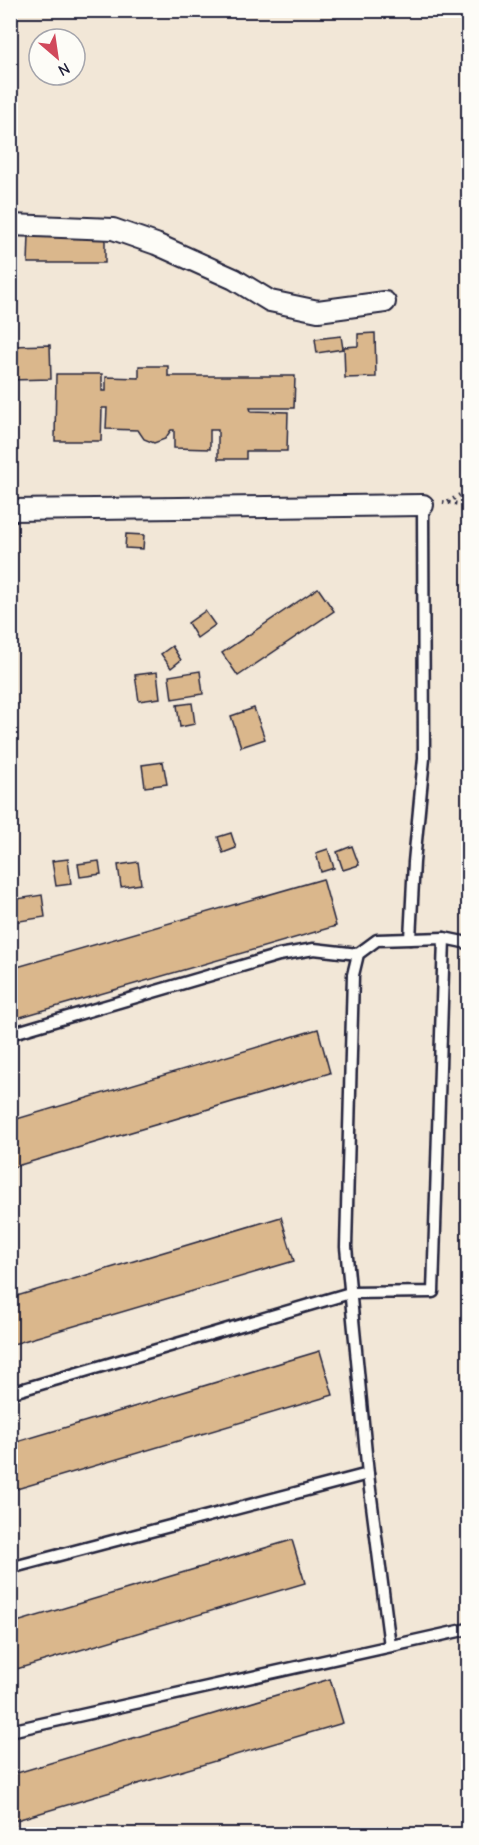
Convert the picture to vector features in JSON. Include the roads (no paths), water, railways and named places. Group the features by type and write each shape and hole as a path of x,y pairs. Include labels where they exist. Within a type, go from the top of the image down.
{"street":[{"path":"10,225 113,229 156,244 234,279 270,301 318,311 385,302"},
{"path":"10,510 423,505"}],"lane":[{"path":"410,939 414,862 424,758 423,505"},
{"path":"10,1393 350,1293 433,1292 444,938"},
{"path":"390,1646 368,1474 346,1247 353,975 358,954 377,940 444,938 468,944"},
{"path":"10,1034 279,955 314,949 358,954"},
{"path":"10,1568 368,1474"},
{"path":"10,1731 468,1629"}]}
